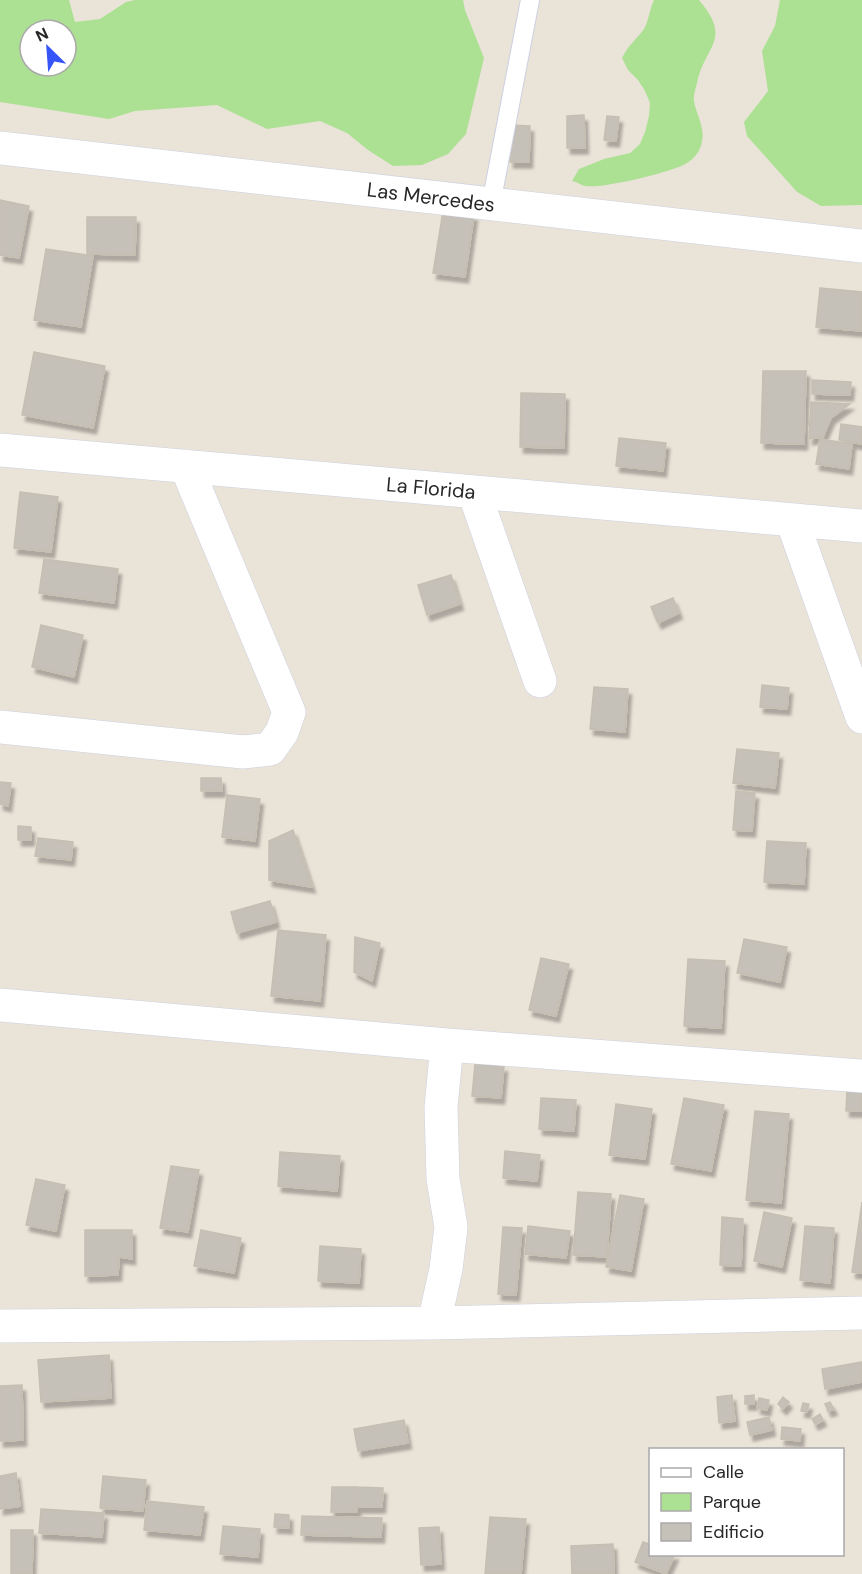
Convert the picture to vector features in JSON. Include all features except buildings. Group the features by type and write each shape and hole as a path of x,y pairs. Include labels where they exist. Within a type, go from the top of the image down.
{"street":[{"name":"Las Mercedes","path":"0,148 862,246"},
{"name":"La Florida","path":"0,450 862,526"},
{"path":"0,727 243,752 270,749 282,732 289,712 186,466"},
{"path":"474,492 540,681"},
{"path":"792,520 862,717"},
{"path":"0,1005 447,1046 862,1076"},
{"path":"434,1323 446,1269 451,1227 444,1179 441,1107 447,1046"},
{"path":"0,1326 434,1323 862,1313"}],"lane":[{"path":"491,204 530,0"}],"green space":[{"path":"0,0 69,0 74,18 18,18 18,78 78,78 78,22 100,19 126,2 135,0 463,0 484,58 466,134 448,154 422,165 393,166 347,133 320,121 267,129 217,105 135,111 109,119 0,102"},
{"path":"654,0 699,0 714,24 714,42 701,70 694,96 703,136 700,148 687,163 653,175 594,186 585,186 572,181 579,169 604,159 630,153 640,144 649,116 650,103 645,91 628,70 622,58 644,29"},
{"path":"780,0 862,0 862,205 821,206 797,192 747,136 744,122 768,91 762,51 775,26"}]}
